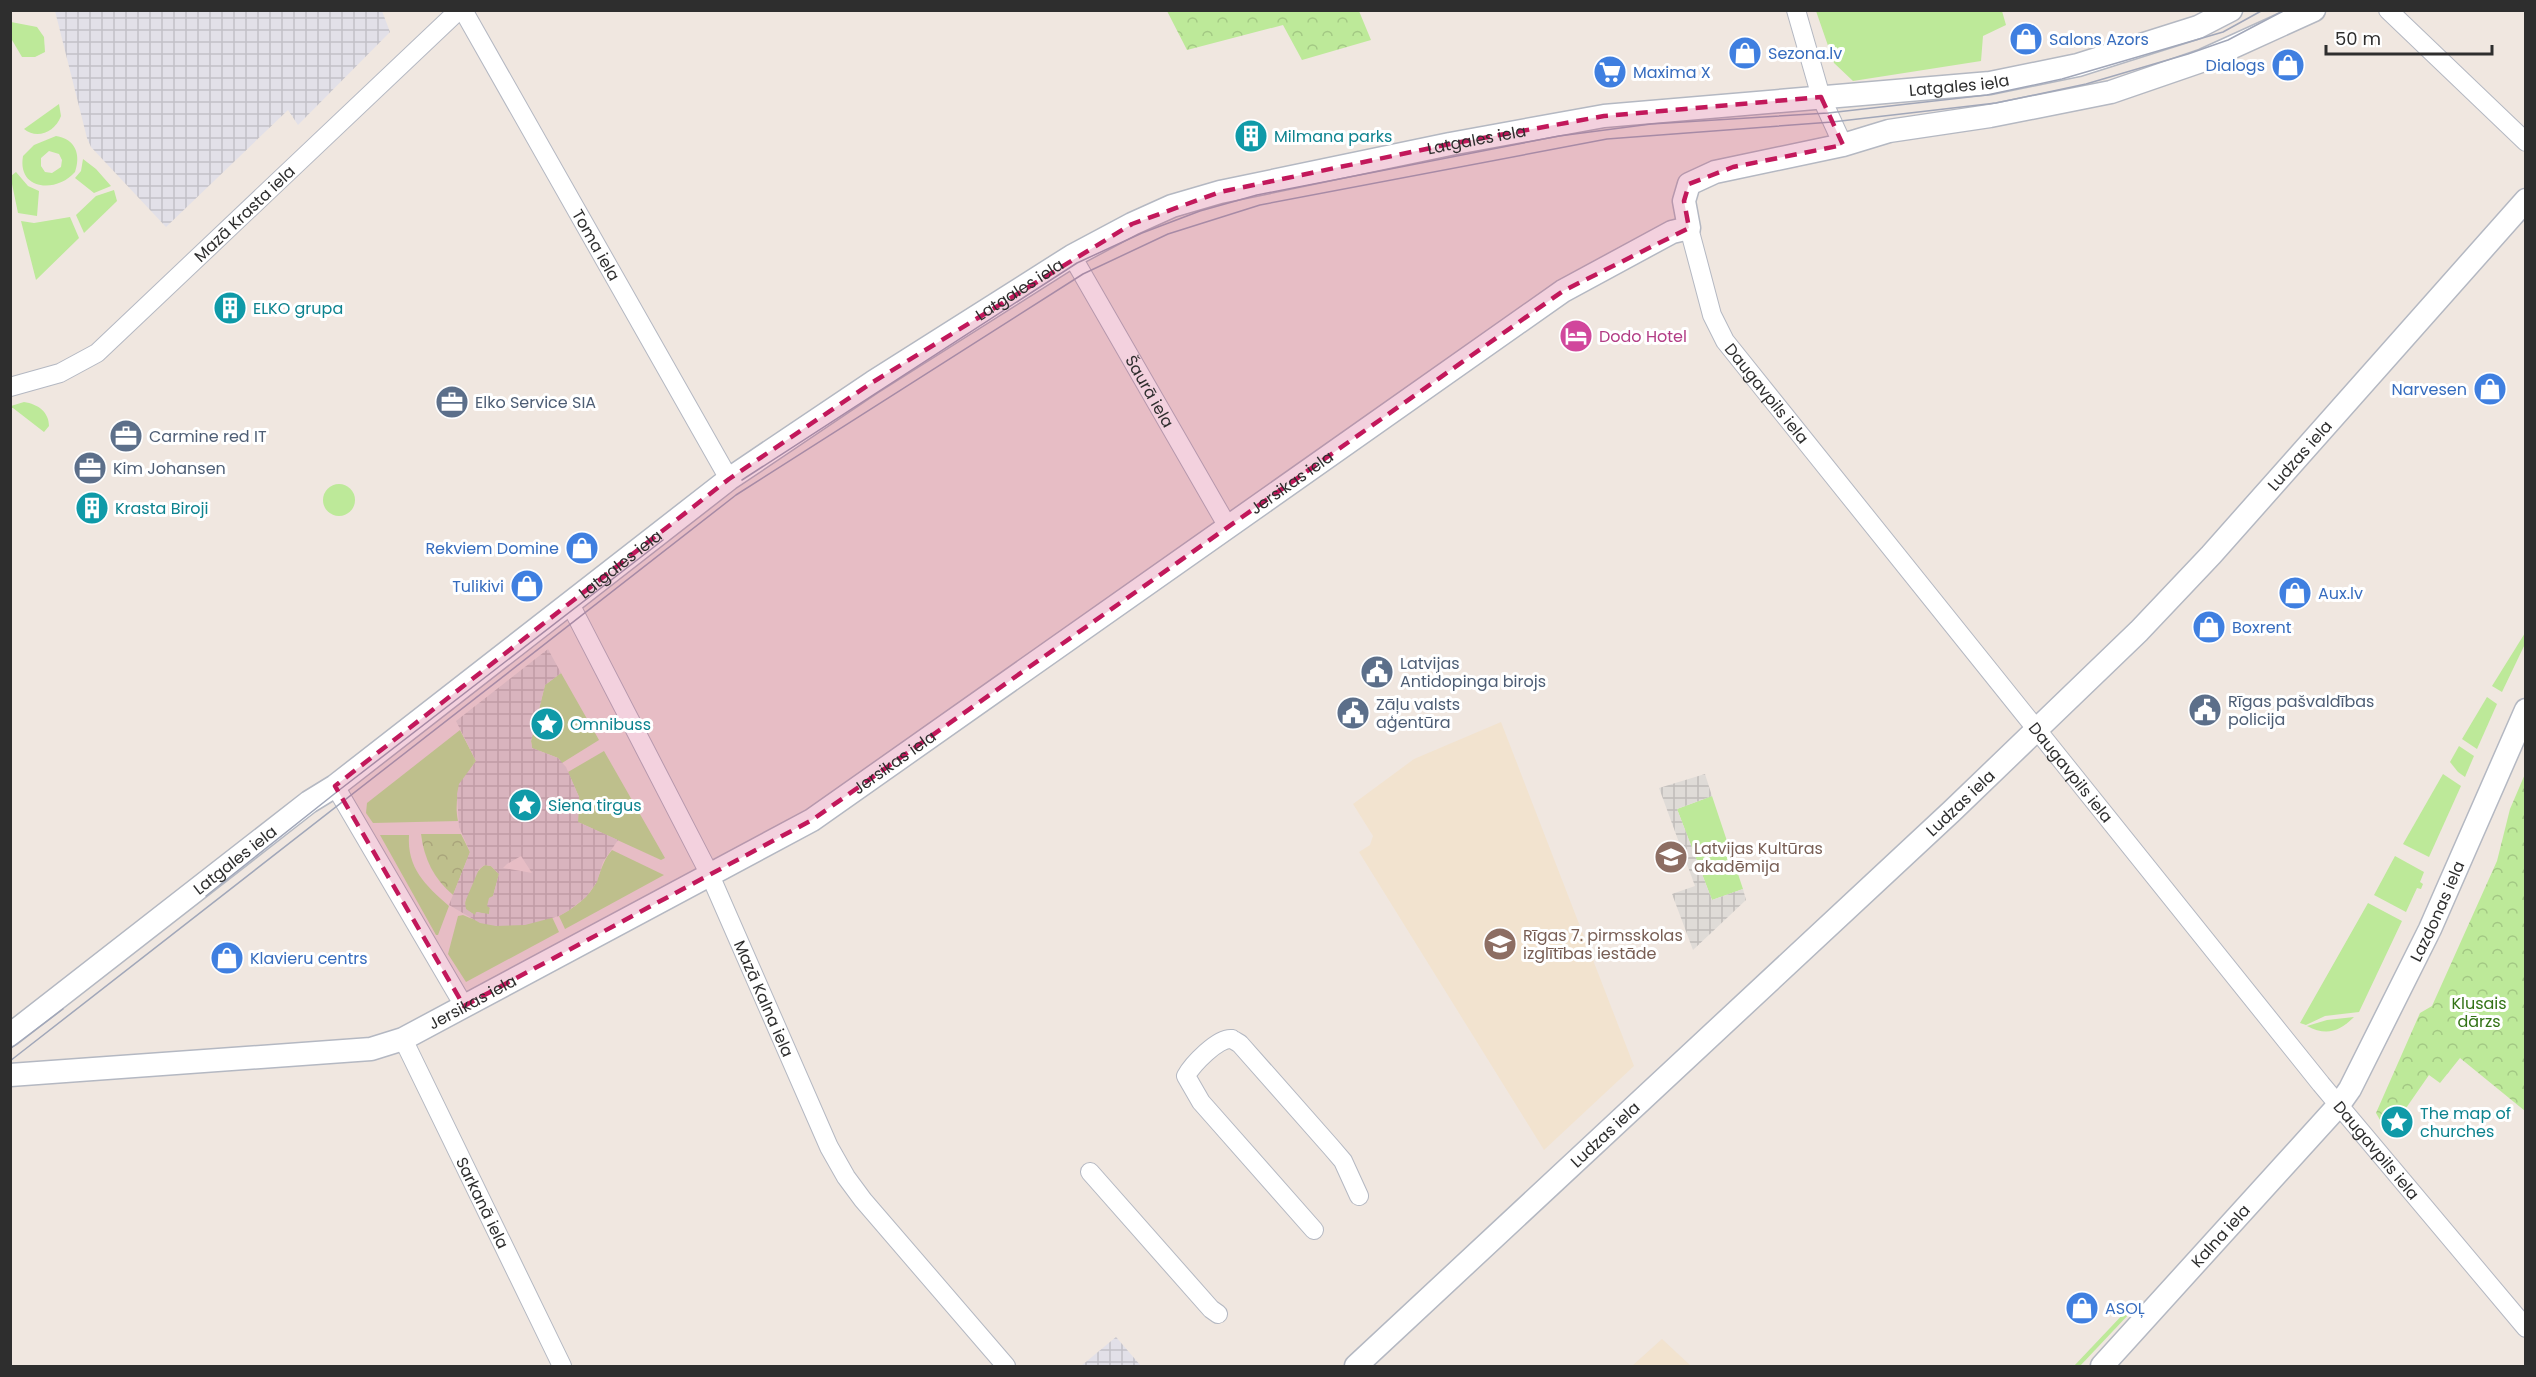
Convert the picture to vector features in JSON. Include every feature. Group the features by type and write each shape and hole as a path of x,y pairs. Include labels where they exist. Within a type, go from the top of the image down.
{"street":[{"name":"Mazā Krasta iela","path":"10,387 60,373 97,353 461,10"},
{"name":"Toma iela","path":"461,10 729,479"},
{"path":"1796,10 1821,96 1844,145"},
{"name":"Latgales iela","path":"10,1035 309,802 335,786 729,479 873,382 1072,256 1132,224 1172,206 1220,192 1450,144 1604,116 1793,101 1821,96 1893,93 1990,84 2078,65 2198,27 2231,10"},
{"name":"Latgales iela","path":"1689,184 1715,172 1733,167 1844,145 1889,131 1990,116 2111,92 2204,60 2314,10"},
{"path":"2388,10 2526,142"},
{"name":"Daugavpils iela","path":"1689,184 1684,201 1689,228 1712,315 1725,341 2338,1106 2526,1328"},
{"name":"Ludzas iela","path":"1356,1366 1952,811 2139,631 2211,555 2526,200"},
{"name":"Jersikas iela","path":"10,1075 371,1049 404,1039 812,820 1563,291 1672,232 1689,228"},
{"name":"Šaurā iela","path":"1072,256 1228,527"},
{"name":"Mazā Kalna iela","path":"569,602 710,875 829,1147 846,1177 863,1200 1006,1366"},
{"name":"Lazdonas iela","path":"2338,1106 2350,1089 2430,929 2526,710"},
{"path":"335,786 464,1006"},
{"name":"Sarkanā iela","path":"404,1039 562,1366"},
{"path":"1314,1230 1201,1102 1186,1076 1192,1066 1223,1040 1232,1039 1240,1044 1331,1147 1343,1161 1359,1196"},
{"name":"Kalna iela","path":"2102,1366 2338,1106"},
{"path":"1090,1172 1211,1309 1218,1314"}],"highlighted area":[{"path":"1821,97 1843,145 1733,167 1689,184 1684,201 1689,228 1563,291 812,820 464,1006 335,786 729,479 873,382 1132,224 1220,192 1450,144 1604,116"}],"shaded area":[{"path":"55,11 382,11 390,32 298,125 288,110 166,227 91,147"},
{"path":"548,649 561,673 545,685 531,741 532,748 558,758 566,767 579,797 578,822 618,840 603,862 597,882 586,897 568,911 559,916 525,925 496,926 480,923 449,905 470,852 459,827 457,794 459,784 476,761 456,721","holes":["521,856 532,873 503,868 507,864","485,865 491,866 499,874 493,896 489,898 487,906 490,908 489,914 476,912 475,915 466,909 465,902 479,869"]},
{"name":"Rīgas 7. pirmsskolas izglītības iestāde","path":"1501,722 1634,1066 1544,1150 1359,852 1370,845 1373,836 1353,804 1414,759"},
{"path":"1705,774 1712,796 1677,809 1712,900 1743,889 1746,900 1693,950 1672,894 1695,886 1659,788"},
{"path":"1116,1337 1141,1366 1081,1366"},
{"path":"1662,1339 1691,1366 1632,1366"}],"green space":[{"path":"1167,11 1359,11 1371,40 1302,60 1283,25 1187,50"},
{"path":"1816,11 2002,11 2006,25 1983,36 1981,61 1853,81 1834,63"},
{"path":"11,22 37,27 44,37 45,52 35,57 22,57 12,40"},
{"path":"59,104 61,116 50,130 34,134 24,129"},
{"path":"56,136 68,140 77,154 75,172 58,183 40,185 32,182 26,176 23,168 23,156 34,145","holes":["49,151 59,154 62,160 61,167 52,173 45,172 41,166 41,158"]},
{"path":"83,159 96,169 111,186 94,193 75,178 81,171"},
{"path":"16,172 28,186 39,191 37,216 18,213 11,179"},
{"path":"114,190 117,201 84,233 76,215 96,196"},
{"path":"70,217 79,238 36,280 21,221 34,223"},
{"path":"24,402 38,407 45,413 49,426 44,432 11,408 11,406"},
{"path":"339,484 350,489 355,500 350,511 339,516 328,511 323,500 328,489"},
{"path":"2525,633 2525,644 2502,692 2492,686"},
{"path":"561,673 599,740 562,763 558,758 532,748 531,741 545,685"},
{"path":"2487,697 2497,704 2477,749 2462,739"},
{"path":"460,730 476,761 460,789 457,804 458,821 373,823 366,813 367,803"},
{"path":"2459,746 2474,756 2465,777 2450,762"},
{"path":"604,751 665,858 661,860 578,822 579,797 568,772"},
{"path":"2443,774 2461,786 2429,857 2403,844"},
{"name":"Klusais dārzs","path":"2525,774 2525,1111 2460,1058 2440,1083 2429,1075 2388,1134 2376,1113 2420,1013 2432,1006 2497,861 2510,809"},
{"path":"1712,796 1743,889 1712,900 1677,809"},
{"path":"421,834 461,834 470,852 453,895 440,882 431,868"},
{"path":"380,835 409,835 411,857 419,875 449,906 438,935 436,935"},
{"path":"612,850 664,875 565,929 559,916 591,891"},
{"path":"2395,856 2424,872 2420,882 2423,884 2421,889 2417,888 2406,912 2374,895"},
{"path":"485,865 491,866 499,874 488,906 490,907 489,915 477,912 476,916 465,909 466,897 470,884"},
{"path":"2368,903 2402,921 2359,1012 2325,1016 2306,1025 2300,1023"},
{"path":"463,915 497,925 528,923 552,917 559,932 466,982 448,954 458,916"},
{"path":"2354,1017 2332,1031 2320,1031 2307,1026 2327,1020"},
{"path":"2127,1310 2130,1313 2080,1366 2074,1366"}],"tram line":[{"path":"742,480 1077,263 1142,233 1200,211 1257,195 1559,136 1651,124 1828,113 1987,95 2062,79 2223,32 2263,10"},
{"path":"10,1061 736,495 1083,274 1168,234 1260,205 1607,139 1832,122 1996,103 2086,84 2188,54 2228,40 2285,10"},
{"path":"206,896 663,540"},
{"path":"10,1049 63,1009"}],"place":[{"name":"Salons Azors","path":"2026,39"},
{"name":"Sezona.lv","path":"1745,53"},
{"name":"Dialogs","path":"2288,65"},
{"name":"Maxima X","path":"1610,72"},
{"name":"Milmana parks","path":"1251,136"},
{"name":"ELKO grupa","path":"230,308"},
{"name":"Dodo Hotel","path":"1576,336"},
{"name":"Narvesen","path":"2490,389"},
{"name":"Elko Service SIA","path":"452,402"},
{"name":"Carmine red IT","path":"126,436"},
{"name":"Kim Johansen","path":"90,468"},
{"name":"Krasta Biroji","path":"92,508"},
{"name":"Rekviem Domine","path":"582,548"},
{"name":"Tulikivi","path":"527,586"},
{"name":"Aux.lv","path":"2295,593"},
{"name":"Boxrent","path":"2209,627"},
{"name":"Latvijas Antidopinga birojs","path":"1377,672"},
{"name":"Rīgas pašvaldības policija","path":"2205,710"},
{"name":"Zāļu valsts aģentūra","path":"1353,713"},
{"name":"Omnibuss","path":"547,724"},
{"name":"Siena tirgus","path":"525,805"},
{"name":"Latvijas Kultūras akadēmija","path":"1671,857"},
{"name":"Rīgas 7. pirmsskolas izglītības iestāde","path":"1500,944"},
{"name":"Klavieru centrs","path":"227,958"},
{"name":"The map of churches","path":"2397,1122"},
{"name":"ASOĻ","path":"2082,1308"}]}
